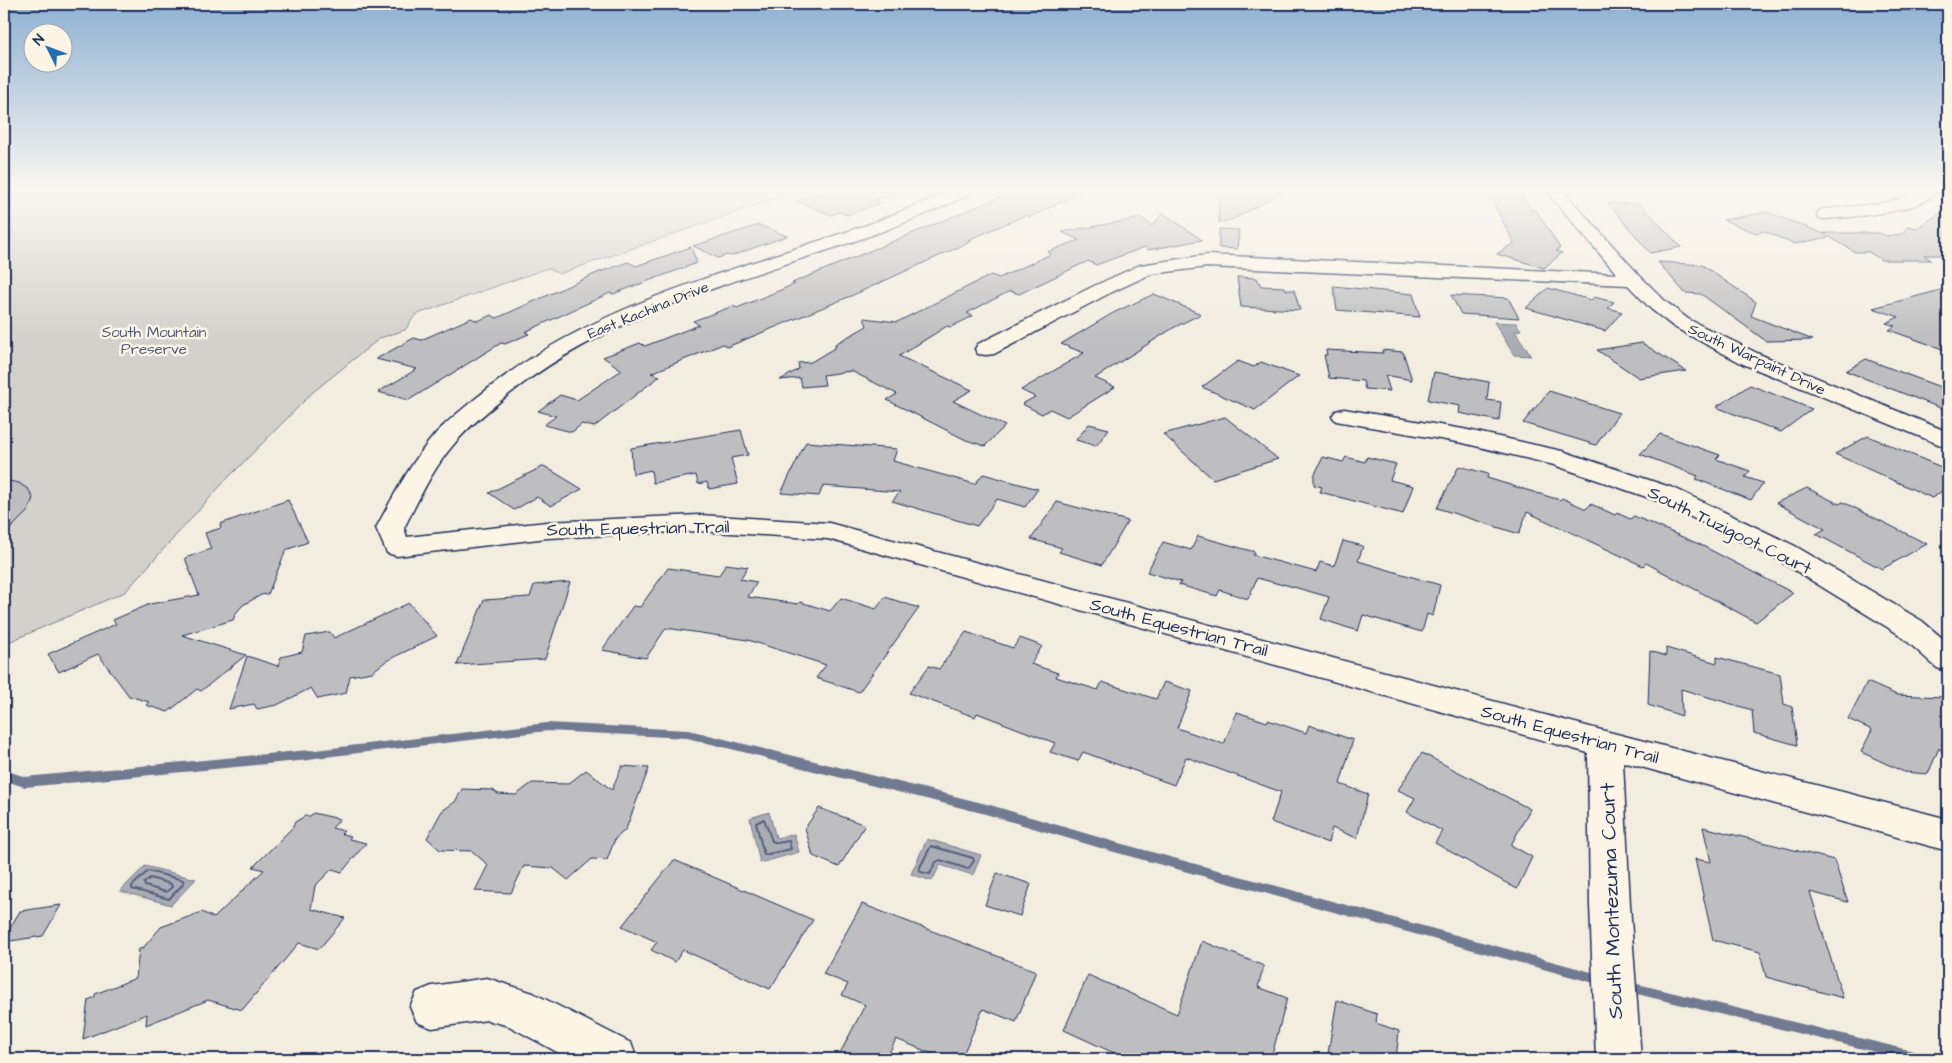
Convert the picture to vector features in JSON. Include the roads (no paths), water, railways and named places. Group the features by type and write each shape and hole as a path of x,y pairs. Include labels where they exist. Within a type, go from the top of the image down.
{"street":[{"name":"East Kachina Drive","path":"397,547 390,528 415,482 437,449 469,415 498,390 548,355 595,329 655,303 838,241"},
{"name":"South Warpaint Drive","path":"1598,241 1658,305 1681,323 1710,340 1948,441"},
{"path":"986,349 1101,290 1147,269 1207,261 1633,280"},
{"name":"South Tuzigoot Court","path":"1344,416 1463,436 1562,459 1666,495 1785,552 1911,628 1948,660"},
{"name":"South Equestrian Trail","path":"397,547 547,530 699,523 829,531 1605,744 1948,835"},
{"name":"South Montezuma Court","path":"1605,744 1618,1059"},
{"path":"432,1007 487,999 518,1008 615,1059"}],"water":[{"path":"1494,322 1516,323 1521,330 1515,331 1531,356 1514,355"},
{"path":"769,812 776,838 794,834 799,852 760,863 750,818"},
{"path":"927,839 981,855 973,875 940,865 932,881 911,874"},
{"path":"145,866 196,879 171,905 120,891"}],"waterway":[{"path":"298,756 547,727 688,734 775,756"},
{"path":"4,775 25,782 309,755"},
{"path":"770,755 986,809 1111,846 1602,980"},
{"path":"1629,987 1925,1059"}],"park label":[{"name":"South Mountain Preserve","path":"154,340"}]}
